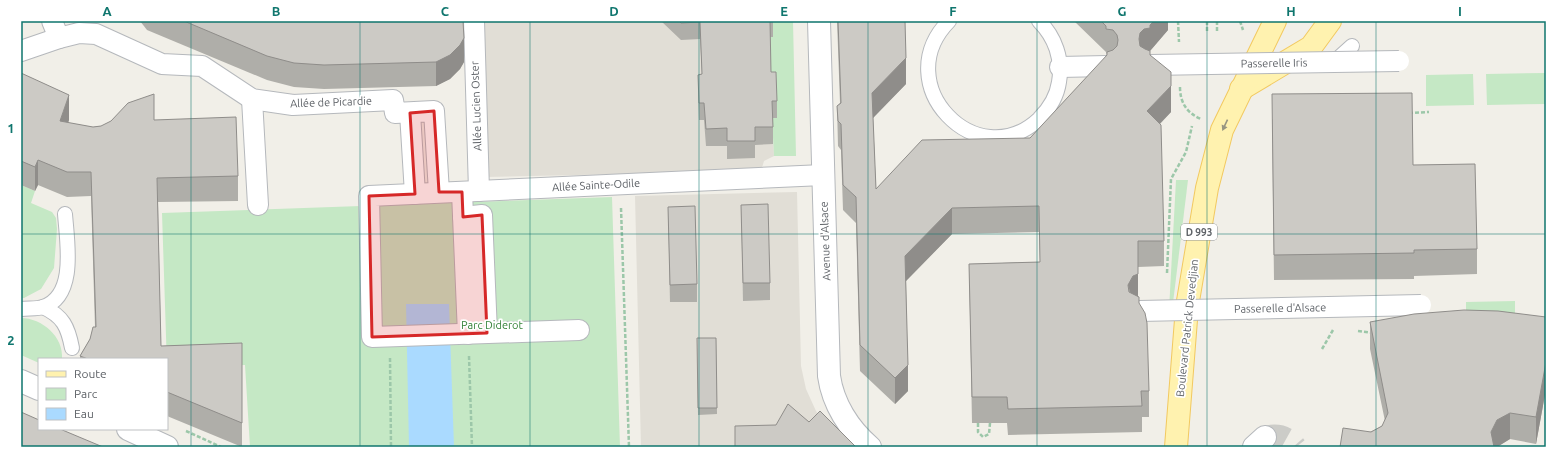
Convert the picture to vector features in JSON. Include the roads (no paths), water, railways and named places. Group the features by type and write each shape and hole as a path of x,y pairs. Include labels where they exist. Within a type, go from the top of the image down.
{"main road":[{"name":"D 993","path":"1241,89 1275,21"},
{"path":"1241,89 1311,47 1322,34 1330,21"},
{"name":"Boulevard Patrick Devedjian","path":"1177,437 1187,307 1207,188 1222,130 1241,89"}],"street":[{"name":"Allée Lucien Oster","path":"468,333 463,217 470,191 474,21"},
{"name":"Avenue d'Alsace","path":"819,21 830,382 835,399 843,416 856,434 870,447"},
{"name":"Allée de Picardie","path":"21,51 56,29 79,33 99,27 162,64 203,60 252,99 293,106 381,94 393,100 394,113 434,111 439,192"},
{"name":"Passerelle Iris","path":"1150,65 1399,61"},
{"path":"1060,67 1107,66"},
{"path":"252,99 258,205"},
{"path":"410,113 415,194"},
{"name":"Allée Sainte-Odile","path":"468,333 372,337 369,196 823,175"},
{"name":"Passerelle d'Alsace","path":"1139,311 1421,304"},
{"path":"468,333 579,330"},
{"path":"21,381 38,389"},
{"path":"130,430 167,447"}],"lane":[{"path":"950,21 934,42 929,59 928,77 933,94 941,109 954,122 969,131 986,136 1003,135 1028,127 1042,115 1053,101 1059,85 1059,57 1052,38 1039,21"},
{"path":"1266,74 1320,69 1338,60 1352,46"},
{"path":"21,309 43,307 55,299 64,288 67,278 65,214"},
{"path":"43,307 56,313 65,323 72,348"}],"water":[{"path":"406,304 449,304 454,447 409,447"}],"tunnel":[{"path":"1265,437 1274,435 1286,438 1296,447"}],"park label":[{"name":"Parc Diderot","path":"492,325"}]}
